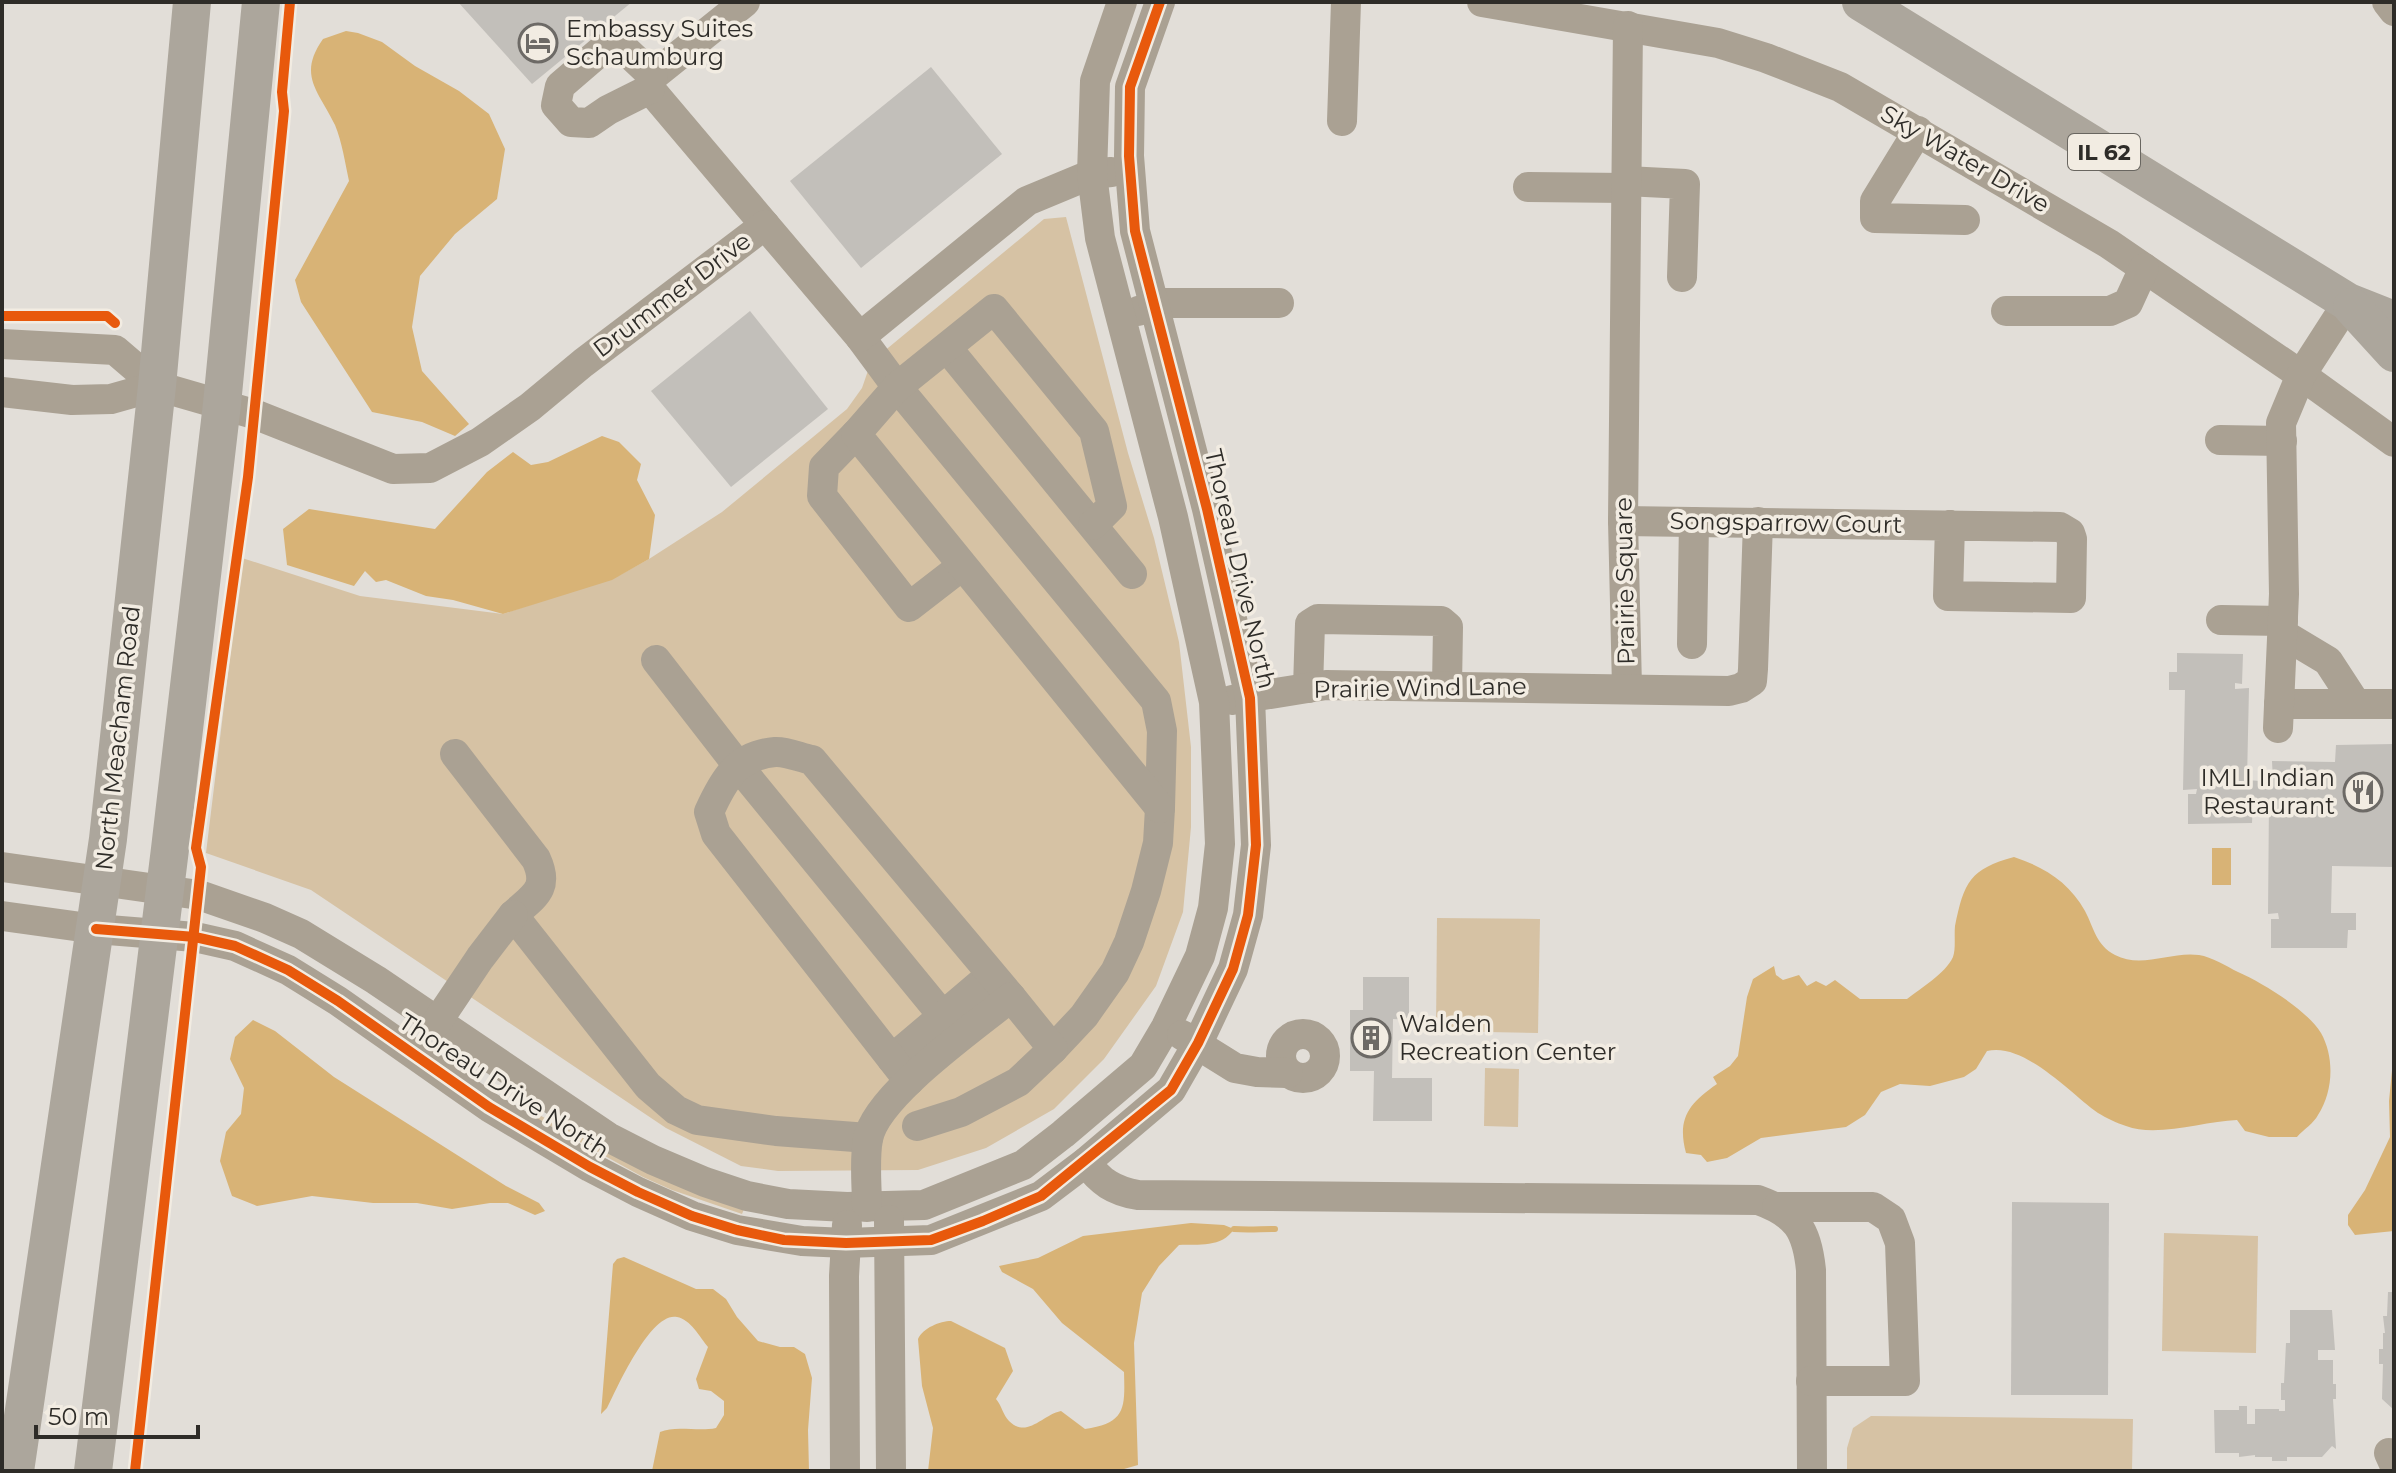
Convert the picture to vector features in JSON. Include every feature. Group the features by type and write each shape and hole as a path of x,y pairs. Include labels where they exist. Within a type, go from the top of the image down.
{"main road":[{"name":"North Meacham Road","path":"15,1471 102,882 157,386 192,2"},
{"path":"93,1471 222,404 261,2"},
{"name":"IL 62","path":"1861,2 2348,302 2394,320"},
{"name":"IL 62","path":"2348,302 2394,353"}],"street":[{"path":"745,2 651,83 765,225"},
{"name":"Thoreau Drive North","path":"2,867 199,895 265,918 301,934 376,980 608,1137 653,1160 747,1196 788,1204 868,1207 924,1205 1023,1165 1143,1066 1166,1027 1200,956 1213,908 1220,844 1214,702 1173,517 1100,238 1092,174 1095,81 1122,2"},
{"name":"Thoreau Drive North","path":"2,916 96,929 195,937 235,946 288,970 338,1001 489,1107 590,1167 692,1216 737,1230 784,1240 846,1243 931,1240 1041,1196 1086,1162 1171,1090 1198,1043 1233,969 1248,915 1256,845 1250,698 1207,509 1135,231 1130,169 1130,87 1160,2"},
{"path":"1342,121 1346,2"},
{"name":"Sky Water Drive","path":"1482,2 1718,43 1840,87 2109,244 2394,442"},
{"path":"2387,2 2394,11"},
{"path":"1626,185 1628,26"},
{"path":"1918,131 1875,201 1875,218 1965,220"},
{"path":"860,337 1027,201 1092,174 1130,169"},
{"path":"1528,187 1685,184 1682,277"},
{"name":"Prairie Square","path":"1626,185 1623,521 1627,687 1729,691 1752,681 1758,522"},
{"name":"Drummer Drive","path":"157,386 254,414 393,469 430,468 480,442 530,407 765,225 1156,701 1162,731 1158,843 1129,942 1115,972 1092,1005 1018,1082 961,1112 917,1126"},
{"path":"2006,311 2110,311 2128,303 2144,268"},
{"path":"2348,302 2301,375 2281,423 2283,627 2278,716 2356,704 2394,704"},
{"path":"1120,315 1164,303 1279,303"},
{"path":"962,566 909,607 822,496 824,467 897,387 994,309 1094,431 1112,506 1093,525"},
{"path":"2,344 115,350 157,386"},
{"path":"948,349 1132,574"},
{"path":"2,392 72,400 111,399 157,386"},
{"path":"856,434 1160,808"},
{"path":"2220,440 2282,441"},
{"name":"Songsparrow Court","path":"1623,521 1950,525 2066,529 2072,539 2071,598 1948,596 1950,525"},
{"path":"1692,644 1694,522"},
{"path":"1308,688 1310,624 1318,619 1441,621 1448,627 1447,686"},
{"path":"2221,620 2283,627 2328,661 2356,704"},
{"path":"656,660 739,767 943,1016"},
{"name":"Prairie Wind Lane","path":"1214,702 1326,685 1627,687"},
{"path":"900,1070 716,834 709,812 724,780 748,759 777,751 812,760 1053,1049"},
{"path":"437,1022 513,915 540,889 543,875 536,859 455,754"},
{"path":"513,915 648,1086 676,1110 697,1120 776,1131 868,1138"},
{"path":"845,1471 846,1243 868,1207 868,1138 900,1070 943,1016 1001,986"},
{"path":"900,1070 1001,986"},
{"path":"1166,1027 1198,1043 1235,1068 1288,1073"},
{"path":"1086,1162 1113,1189 1138,1195 1758,1200 1777,1207 1799,1224 1808,1242 1811,1270 1812,1471"},
{"path":"868,1207 889,1241 891,1471"},
{"path":"1777,1207 1873,1207 1891,1219 1900,1243 1905,1381 1811,1381"},
{"path":"100,1412 104,1471"}],"shaded area":[{"path":"346,31 382,42 415,66 459,91 489,114 505,149 497,199 455,234 420,276 412,327 422,371 469,424 455,436 422,422 372,412 301,302 295,280 349,181 337,132 311,74 315,52 323,39"},
{"path":"1066,217 1128,453 1154,538 1179,642 1191,747 1191,827 1183,912 1156,986 1104,1059 1054,1109 986,1148 918,1170 778,1171 741,1166 666,1128 311,890 206,853 242,558 360,596 503,614 620,575 722,512 847,409 862,388 871,362 1044,219"},
{"path":"602,436 619,442 641,464 637,480 655,515 649,559 612,580 503,614 426,596 386,580 376,582 365,571 354,586 287,565 283,529 309,509 435,529 487,472 513,452 531,465 548,462"},
{"path":"2212,848 2231,848 2231,885 2212,885"},
{"path":"2014,857 2036,866 2063,884 2079,901 2100,941 2115,955 2136,960 2188,954 2204,956 2260,983 2306,1015 2326,1043 2330,1064 2327,1096 2314,1121 2297,1137 2269,1137 2245,1131 2237,1120 2166,1130 2138,1129 2101,1115 2031,1061 2001,1050 1987,1051 1976,1069 1964,1077 1930,1086 1900,1084 1881,1092 1865,1115 1846,1127 1761,1138 1727,1158 1707,1162 1701,1155 1686,1153 1683,1131 1687,1113 1699,1098 1717,1084 1713,1077 1730,1066 1738,1056 1747,997 1753,979 1774,966 1776,975 1783,980 1799,975 1807,986 1816,981 1826,986 1835,980 1860,999 1907,999 1939,975 1953,957 1958,911 1971,880 1987,867"},
{"path":"1437,918 1540,919 1538,1033 1436,1031"},
{"path":"253,1020 275,1031 334,1077 506,1186 539,1203 545,1211 535,1215 508,1203 452,1209 417,1203 373,1203 312,1196 257,1206 232,1196 220,1161 226,1132 241,1114 244,1088 230,1059 235,1037"},
{"path":"2394,1050 2394,1231 2355,1235 2348,1225 2348,1215 2365,1190 2390,1137 2389,1101"},
{"path":"1485,1068 1519,1069 1518,1127 1484,1126"},
{"path":"529,1110 620,1155 744,1209 742,1214 643,1177 527,1113"},
{"path":"1191,1223 1224,1225 1234,1229 1216,1242 1179,1245 1159,1266 1142,1293 1134,1343 1138,1465 1117,1471 928,1471 933,1428 922,1386 918,1339 928,1328 951,1321 1005,1348 1013,1371 996,1399 1007,1419 1016,1426 1028,1427 1061,1411 1085,1429 1109,1423 1116,1418 1123,1404 1124,1372 1062,1323 1033,1289 1002,1272 999,1266 1038,1258 1083,1236"},
{"path":"2164,1233 2258,1236 2256,1353 2162,1351"},
{"path":"624,1257 696,1289 713,1289 726,1299 758,1341 794,1347 805,1354 812,1378 809,1471 652,1471 660,1432 716,1428 724,1415 724,1401 711,1391 699,1389 696,1379 708,1347 682,1318 667,1318 656,1326 636,1353 601,1414 613,1264"},
{"path":"1871,1416 2133,1419 2132,1471 1847,1471 1847,1448 1853,1428"}],"building":[{"name":"Embassy Suites Schaumburg","path":"458,2 632,2 532,84"},
{"path":"931,67 1002,154 861,268 790,181"},
{"path":"750,311 828,409 731,487 651,391"},
{"path":"2177,653 2243,654 2242,684 2235,683 2235,689 2249,688 2247,780 2273,782 2272,761 2335,762 2336,745 2394,744 2394,867 2332,866 2331,913 2356,913 2356,930 2348,930 2347,948 2271,948 2271,919 2279,919 2278,913 2268,914 2269,800 2253,800 2252,823 2188,824 2188,794 2196,794 2197,789 2183,790 2185,690 2169,690 2169,672 2177,672"},
{"name":"Walden Recreation Center","path":"1363,977 1409,977 1409,1020 1393,1019 1392,1078 1432,1078 1432,1121 1373,1121 1374,1071 1350,1071 1350,1010 1363,1010"},
{"path":"2012,1202 2109,1203 2108,1395 2011,1395"},
{"path":"2388,1292 2394,1292 2394,1410 2382,1399 2383,1364 2379,1364"},
{"path":"2290,1310 2332,1310 2335,1350 2318,1350 2318,1360 2333,1360 2336,1449 2332,1446 2322,1457 2287,1457 2287,1461 2272,1461 2272,1457 2255,1455 2239,1457 2239,1453 2215,1453 2214,1410 2239,1410 2239,1406 2247,1406 2247,1424 2255,1424 2255,1409 2285,1411 2285,1400 2281,1400 2281,1383 2284,1383 2286,1343 2290,1343"}],"waterway":[{"path":"1234,1229 1275,1229"}],"cycle path":[{"path":"135,1471 201,867 196,848 248,477 284,111 282,92 290,2"},
{"path":"96,929 195,937 235,946 288,970 338,1001 489,1107 590,1167 692,1216 784,1240 846,1243 931,1240 983,1221 1041,1196 1171,1090 1198,1043 1233,969 1248,915 1256,845 1250,698 1207,509 1135,231 1129,156 1130,87 1160,2"},
{"path":"2,316 107,316 115,323"}],"place":[{"name":"Embassy Suites Schaumburg","path":"538,43"},
{"name":"IMLI Indian Restaurant","path":"2363,792"},
{"name":"Walden Recreation Center","path":"1371,1038"}]}
